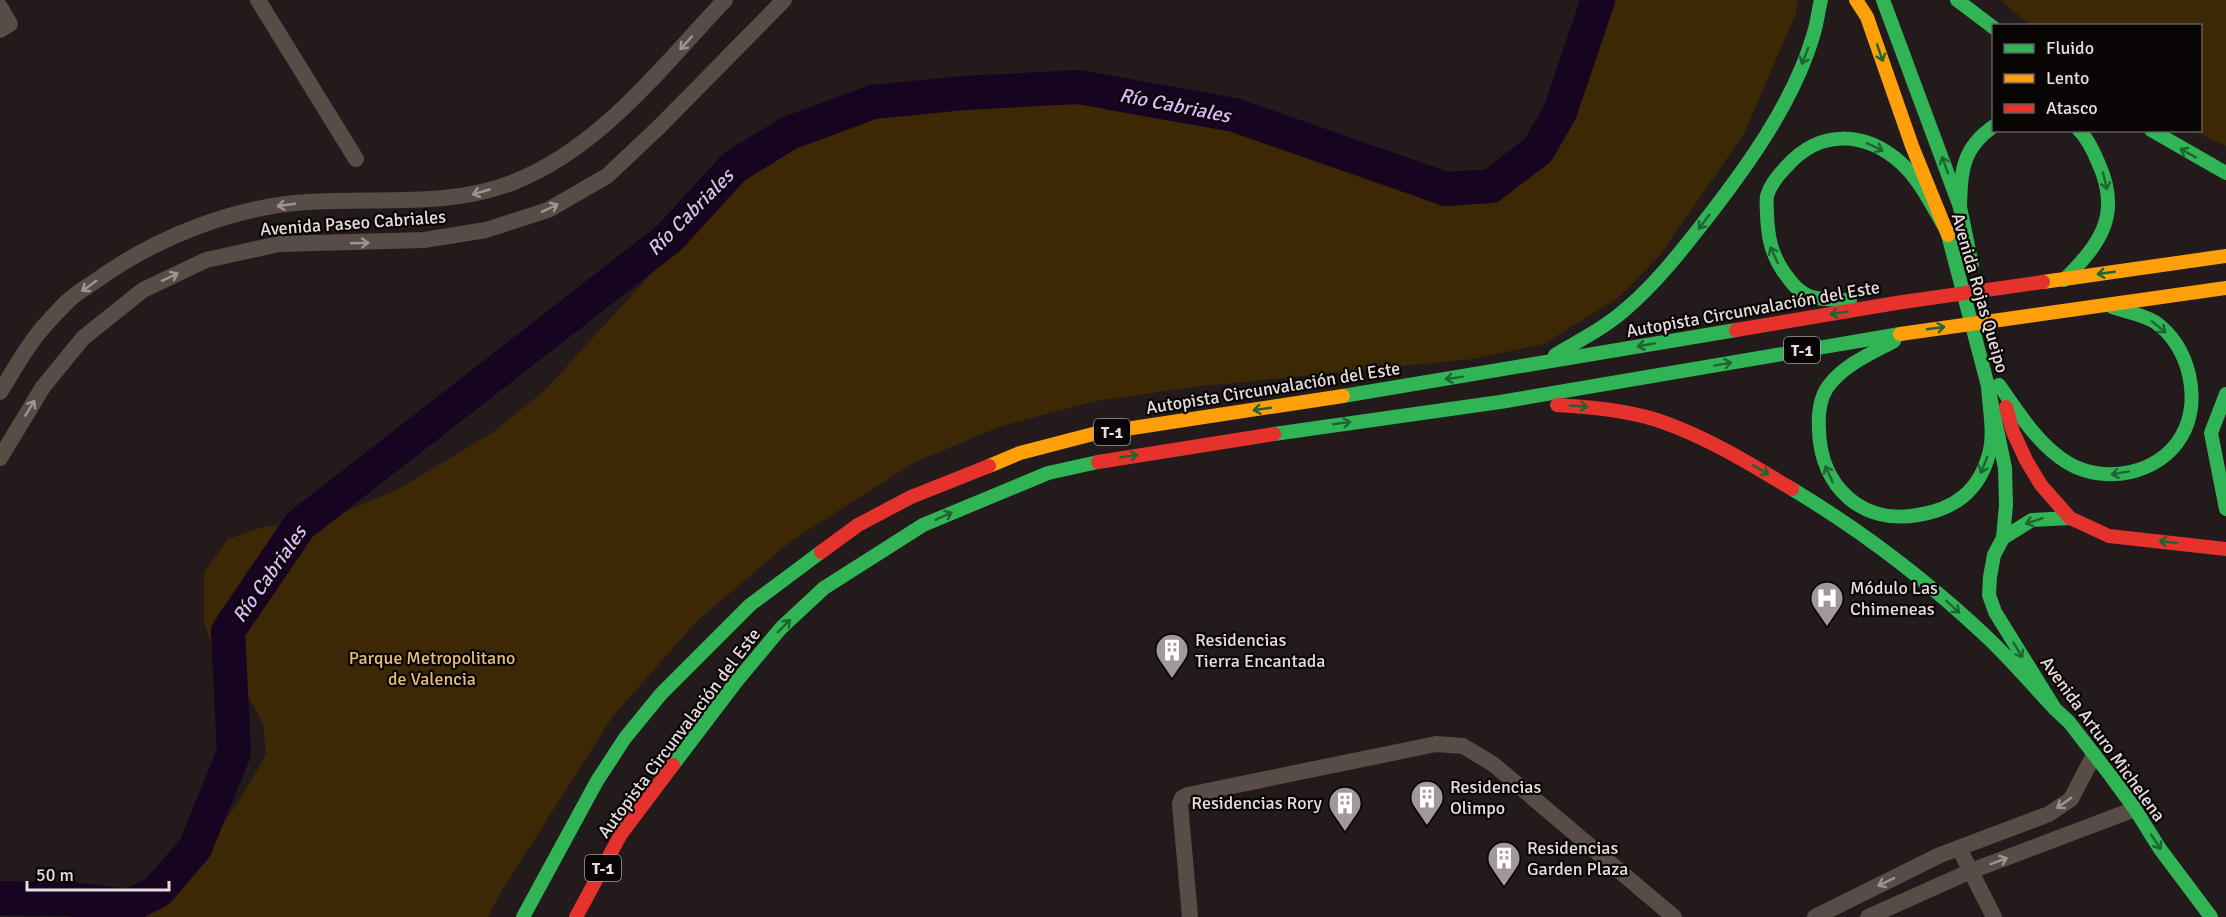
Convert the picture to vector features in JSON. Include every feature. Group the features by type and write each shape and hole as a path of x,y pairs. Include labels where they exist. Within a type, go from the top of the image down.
{"main road":[{"path":"1542,363 1586,337 1632,303 1682,251 1722,198 1784,102 1805,56 1819,15 1821,0"},
{"name":"Avenida Rojas Queipo","path":"1856,0 1867,16 1912,146 1947,231 1993,385 2026,460 2041,485 2070,518"},
{"name":"Avenida Rojas Queipo","path":"1884,0 1960,207 1981,305 2005,468 2006,505 2003,538"},
{"path":"1957,0 1992,26"},
{"path":"1960,207 1960,173 1969,148 1982,132 1992,127"},
{"path":"2064,280 2096,246 2108,221 2110,204 2104,174 2080,132"},
{"path":"2154,132 2226,173"},
{"path":"1896,303 1810,297 1791,283 1778,265 1767,240 1767,198 1780,171 1796,157 1814,146 1833,139 1854,139 1895,158 1913,178 1947,231"},
{"name":"Autopista Circunvalación del Este","path":"523,917 597,782 625,738 661,694 750,605 858,525 911,496 1020,453 1093,434 1305,402 1896,303 2226,256"},
{"name":"Autopista Circunvalación del Este","path":"576,917 621,834 736,682 781,628 824,588 923,525 1048,473 1099,462 1266,434 1500,402 1909,332 2226,288"},
{"path":"1993,385 2050,450 2070,464 2090,473 2114,476 2142,469 2162,458 2181,437 2189,414 2190,388 2185,359 2175,341 2153,321 2106,305"},
{"path":"1909,332 1843,371 1824,391 1818,417 1819,443 1825,469 1835,487 1849,500 1867,510 1891,516 1916,517 1957,503 1981,473 1989,452 1993,385"},
{"path":"2226,394 2211,433 2226,509"},
{"path":"1500,402 1600,407 1657,420 1721,447 1827,510 1938,593 1990,640 2055,708"},
{"path":"2003,538 2032,520 2070,518 2109,536 2226,549"},
{"name":"Avenida Arturo Michelena","path":"2003,538 1994,555 1990,577 1989,595 1995,612 2055,708 2069,722 2135,809 2160,849 2211,917"}],"street":[{"path":"258,0 356,159"},
{"name":"Avenida Paseo Cabriales","path":"0,392 30,344 70,299 118,264 155,243 266,208 307,202 465,196 512,183 554,164 590,138 658,73 725,0"},
{"name":"Avenida Paseo Cabriales","path":"0,458 43,387 83,338 143,290 206,260 279,244 424,240 486,230 548,210 607,176 659,127 784,0"},
{"path":"1190,917 1180,804 1182,798 1436,744 1463,746 1492,764 1674,917"},
{"path":"1815,917 1940,855 2049,814 2072,799 2094,755"},
{"path":"1868,917 1971,871 2135,809"},
{"path":"1959,848 1994,917"}],"green space":[{"name":"Parque Metropolitano de Valencia","path":"1610,0 1797,0 1796,13 1744,134 1660,255 1618,298 1544,344 1473,359 1194,387 1096,401 1002,426 915,462 791,541 697,621 613,716 501,892 488,917 134,917 188,870 237,804 266,755 263,724 242,684 218,664 204,622 204,572 228,539 263,527 331,518 400,488 492,433 545,390 642,284 740,170 791,137 844,112 908,98 997,88 1106,90 1196,100 1422,185 1467,190 1530,167 1574,110"},
{"path":"2000,0 2226,0 2226,146 2195,132 2202,132 2202,24 2029,24"}],"waterway":[{"name":"Río Cabriales","path":"0,898 69,899 129,906 158,891 195,848 234,753 228,631 300,525 669,238 734,167 789,133 873,102 964,93 1078,87 1234,115 1446,189 1491,186 1538,150 1560,112 1598,0"}],"traffic: fast":[{"path":"1555,355 1619,315 1637,299 1675,259 1717,206 1750,160 1793,87 1816,27 1821,0"},
{"path":"1883,0 1960,207 1972,265"},
{"path":"1957,0 1992,26"},
{"path":"1960,207 1965,161 1975,143 1992,127"},
{"path":"2064,280 2097,240 2108,212 2105,180 2092,149 2081,132"},
{"path":"2154,132 2226,173"},
{"path":"1850,300 1819,299 1797,289 1779,264 1773,251 1768,231 1767,196 1778,176 1800,154 1828,140 1843,139 1858,140 1887,152 1915,178 1947,231"},
{"path":"1948,235 1988,386 2005,468 2006,505 2003,538 1994,555 1990,577 1989,595 1995,612 2055,709 2069,722 2110,775 2160,849 2211,917"},
{"path":"1999,385 2038,438 2068,463 2083,470 2114,474 2130,472 2159,460 2171,450 2188,423 2191,407 2189,375 2184,359 2167,332 2150,319 2112,307"},
{"path":"1343,396 1736,330"},
{"path":"1274,434 1500,402 1900,334"},
{"path":"1894,341 1836,377 1826,389 1820,406 1819,431 1827,469 1836,485 1848,498 1863,508 1879,514 1898,517 1918,515 1943,508 1964,496 1985,467 1991,446 1992,429 1988,386"},
{"path":"2226,394 2211,433 2226,509"},
{"path":"673,765 736,682 781,628 824,588 923,525 1048,473 1098,462"},
{"path":"1792,489 1870,540 1943,598 1998,647 2055,709"},
{"path":"2003,538 2032,520 2070,518"},
{"path":"523,917 597,781 625,738 661,694 750,605 821,552"}],"traffic: slow":[{"path":"1856,0 1867,17 1912,146 1948,235"},
{"path":"2043,282 2226,256"},
{"path":"1900,334 2226,288"},
{"path":"989,466 1020,453 1093,434 1343,396"}],"traffic: jam":[{"path":"1736,330 1896,303 2043,282"},
{"path":"1557,405 1632,414 1675,426 1743,460 1792,489"},
{"path":"2006,407 2013,432 2026,460 2041,485 2070,518 2109,536 2226,549"},
{"path":"1098,462 1274,434"},
{"path":"821,552 858,525 911,497 989,466"},
{"path":"576,917 621,834 673,765"}],"place":[{"name":"Módulo Las Chimeneas","path":"1827,627"},
{"name":"Residencias Tierra Encantada","path":"1172,679"},
{"name":"Residencias Olimpo","path":"1427,826"},
{"name":"Residencias Rory","path":"1345,832"},
{"name":"Residencias Garden Plaza","path":"1504,887"}]}
